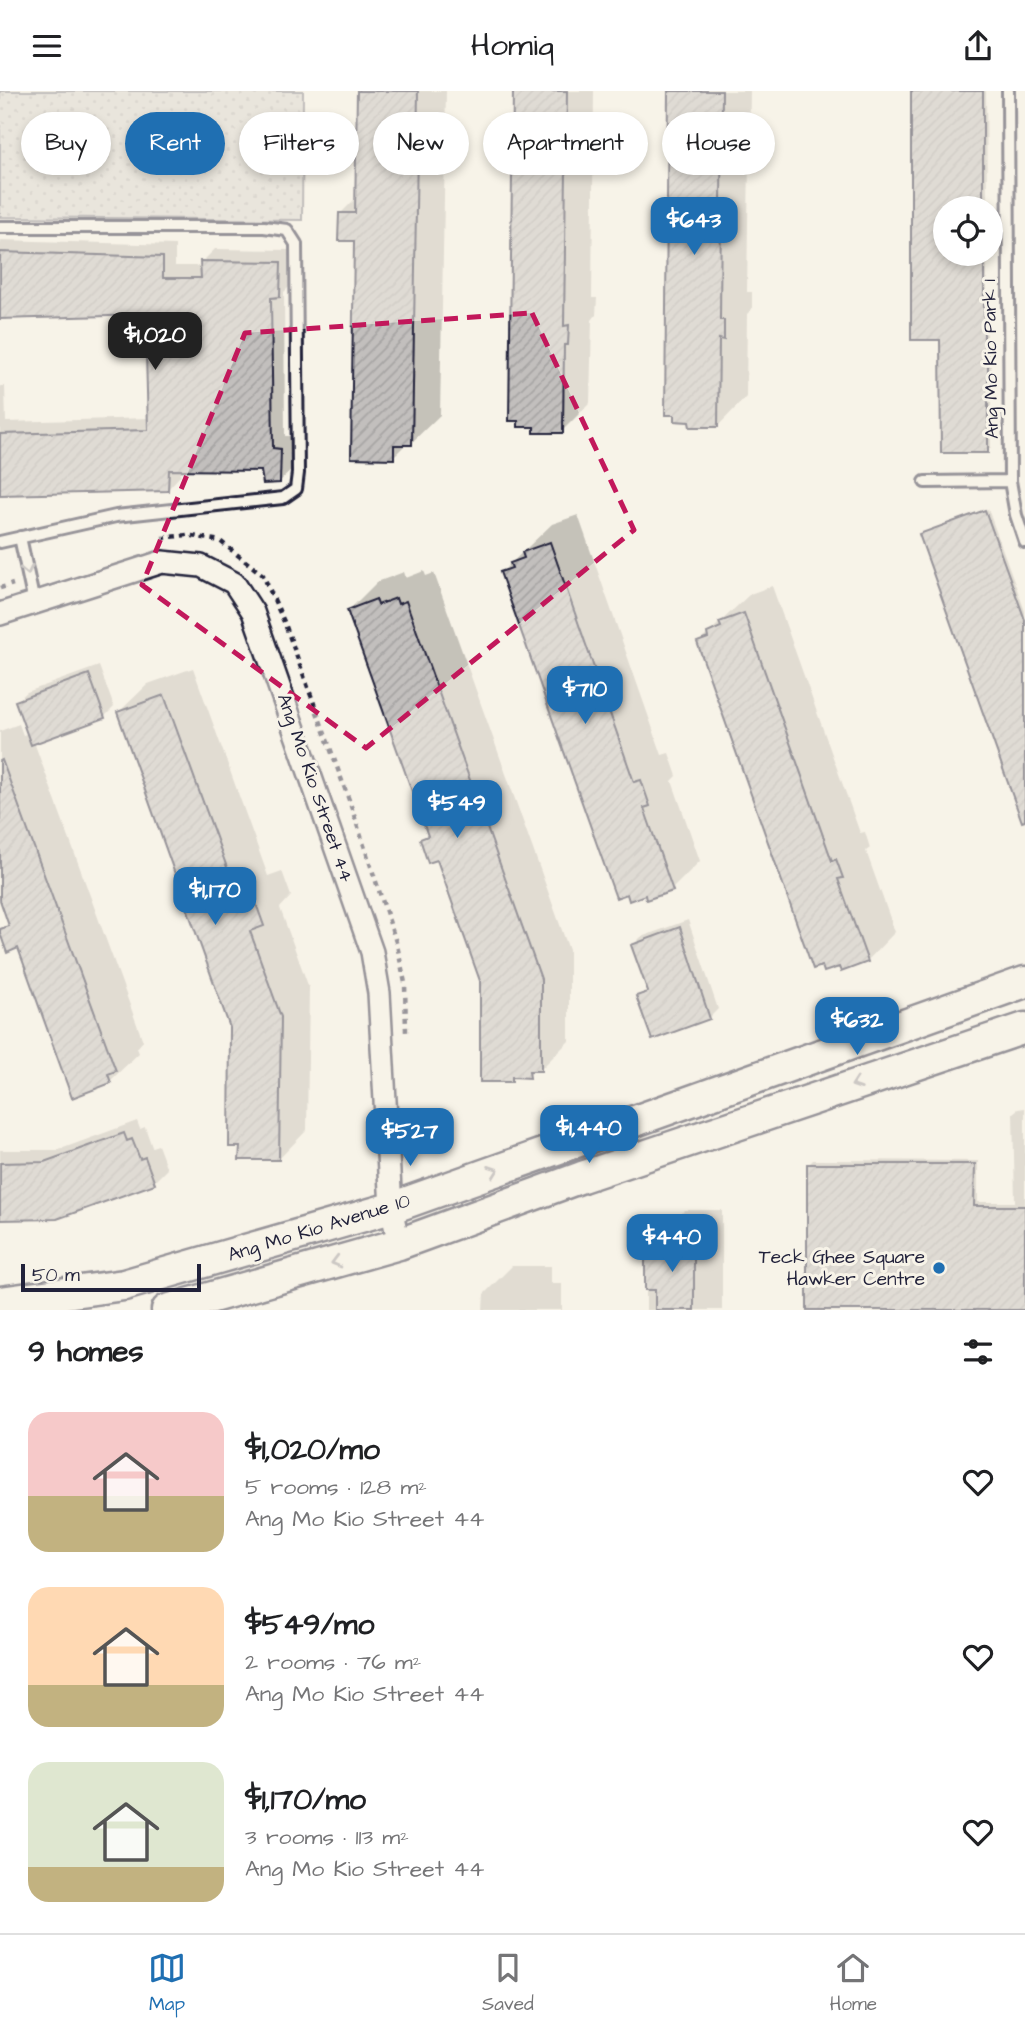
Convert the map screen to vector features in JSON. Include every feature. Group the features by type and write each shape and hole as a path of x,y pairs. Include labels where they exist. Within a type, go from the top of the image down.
{"main road":[{"name":"Ang Mo Kio Avenue 10","path":"0,1302 124,1285 391,1208 1025,982"},
{"name":"Ang Mo Kio Avenue 10","path":"167,1310 399,1244 582,1177 1025,1028"}],"street":[{"name":"Ang Mo Kio Street 44","path":"0,614 162,562 201,566 234,583 253,612 372,952 379,993 391,1208 399,1244"}],"lane":[{"name":"Ang Mo Kio Park 1","path":"1008,91 1010,481 1016,515 1025,542"},
{"path":"0,227 264,227 287,230 296,244 298,473 296,489 283,498 116,516 0,542"},
{"path":"925,482 1010,481"},
{"path":"20,537 34,603"}],"highlighted area":[{"path":"532,313 634,530 366,748 142,585 245,333"}],"shaded area":[{"path":"0,91 303,91 303,112 239,112 239,175 302,175 302,220 0,217"}],"building":[{"path":"357,91 418,91 418,112 373,112 373,175 417,175 412,445 394,445 394,459 351,458 354,241 338,241 339,213 355,213 356,175 359,175 359,112 357,112"},
{"path":"513,91 567,91 567,112 513,112"},
{"path":"668,91 722,91 722,112 668,112"},
{"path":"911,91 983,91 983,196 933,196 933,266 984,266 984,354 988,354 988,453 941,453 940,340 911,340"},
{"path":"512,175 566,175 564,326 569,325 568,345 564,345 563,433 534,433 534,427 518,427 518,421 509,421"},
{"path":"667,175 721,175 720,320 724,320 724,340 719,339 718,427 690,427 689,422 674,421 674,415 665,415"},
{"path":"0,252 163,257 163,278 201,278 200,261 281,262 280,297 271,298 273,448 281,449 280,483 263,484 261,471 169,470 168,491 0,495 0,434 148,430 145,315 0,319"},
{"path":"985,510 1025,620 1025,821 1022,822 919,534"},
{"path":"550,542 634,782 641,780 650,806 644,808 673,891 646,900 645,895 629,901 627,894 616,898 500,572 512,568 510,563 524,558 522,552"},
{"path":"396,598 398,604 406,601 541,979 541,1071 529,1071 530,1078 512,1077 512,1082 480,1082 480,981 437,860 428,863 420,839 428,836 347,610 376,599 378,605"},
{"path":"744,613 832,861 836,859 843,878 838,879 868,962 841,972 839,967 824,972 822,966 813,969 697,642 708,638 707,633 721,627 719,622"},
{"path":"89,674 105,718 31,745 15,701"},
{"path":"164,695 240,903 254,898 264,926 250,931 281,1017 279,1160 239,1160 240,1147 229,1147 230,1028 117,712"},
{"path":"2,760 116,1071 108,1074 111,1083 72,1098 18,948 7,953 0,933 0,929 9,926 0,900"},
{"path":"680,927 710,1019 652,1040 636,996 648,992 631,945"},
{"path":"124,1133 127,1141 132,1139 140,1159 145,1157 155,1184 57,1219 0,1220 0,1163 44,1162"},
{"path":"807,1164 975,1164 974,1206 1025,1206 1025,1310 807,1310"},
{"path":"655,1238 694,1238 694,1310 655,1310 655,1290 645,1290 645,1252 654,1252"}],"place":[{"name":"Teck Ghee Square Hawker Centre","path":"939,1268"}]}
